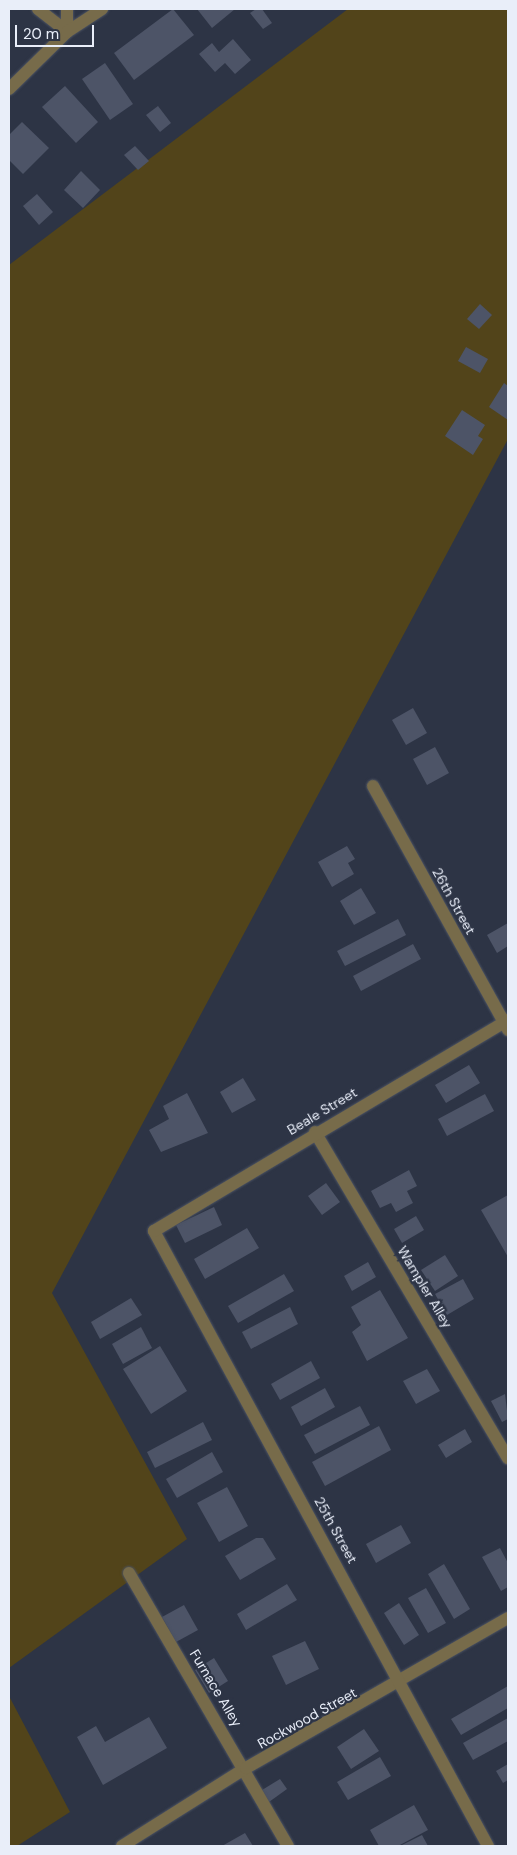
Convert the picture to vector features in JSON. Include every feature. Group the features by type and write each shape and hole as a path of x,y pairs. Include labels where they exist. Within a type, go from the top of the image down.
{"street":[{"path":"38,9 67,32"},
{"path":"67,9 67,32"},
{"path":"9,90 67,32 102,9"},
{"name":"26th Street","path":"373,786 507,1024"},
{"name":"Beale Street","path":"154,1231 316,1132 507,1024"},
{"name":"Wampler Alley","path":"316,1132 508,1458"},
{"name":"25th Street","path":"154,1231 403,1683 488,1846"},
{"name":"Furnace Alley","path":"129,1574 246,1768 288,1846"},
{"name":"Rockwood Street","path":"122,1846 246,1768 403,1683 508,1618"}],"shaded area":[{"path":"348,9 508,9 508,439 52,1293 187,1539 9,1668 9,265"},
{"path":"9,1696 70,1812 17,1846 9,1846"}],"building":[{"path":"173,9 194,35 134,80 114,53"},
{"path":"197,9 235,9 212,28"},
{"path":"256,9 262,9 272,23 263,29 250,13"},
{"path":"233,39 251,60 235,74 225,63 215,72 199,54 212,43 219,52"},
{"path":"105,63 133,104 110,120 82,79"},
{"path":"65,86 98,122 76,143 42,107"},
{"path":"158,106 171,123 160,132 146,115"},
{"path":"22,122 49,148 23,174 9,160 9,135"},
{"path":"135,146 149,161 138,170 124,155"},
{"path":"81,171 100,190 83,208 64,190"},
{"path":"37,194 53,212 39,225 23,206"},
{"path":"480,304 492,315 479,329 467,319"},
{"path":"466,347 488,359 480,373 458,361"},
{"path":"504,383 508,386 508,420 489,407"},
{"path":"462,410 485,425 478,436 483,439 473,455 445,436"},
{"path":"413,708 427,733 406,745 392,720"},
{"path":"435,747 449,773 427,785 413,759"},
{"path":"347,846 355,859 348,863 354,874 332,887 318,862"},
{"path":"361,888 376,913 354,925 340,901"},
{"path":"398,919 406,935 345,966 337,951"},
{"path":"508,923 508,946 497,953 487,935"},
{"path":"413,944 421,959 361,991 353,976"},
{"path":"469,1065 480,1083 446,1103 435,1085"},
{"path":"243,1078 256,1100 232,1113 220,1092"},
{"path":"187,1093 208,1133 161,1152 149,1130 169,1119 163,1106"},
{"path":"485,1094 494,1111 447,1136 438,1119"},
{"path":"409,1170 417,1186 407,1191 413,1203 396,1212 391,1203 380,1208 371,1191"},
{"path":"326,1183 340,1202 322,1215 308,1196"},
{"path":"508,1195 508,1257 481,1210"},
{"path":"214,1207 222,1225 185,1243 176,1225"},
{"path":"416,1216 424,1230 402,1243 394,1229"},
{"path":"247,1228 259,1248 205,1279 194,1259"},
{"path":"445,1255 458,1276 435,1291 421,1270"},
{"path":"368,1262 376,1277 352,1291 344,1276"},
{"path":"284,1274 294,1291 238,1323 228,1306"},
{"path":"463,1279 474,1299 447,1315 435,1294"},
{"path":"380,1290 408,1338 367,1361 352,1332 361,1325 351,1307"},
{"path":"131,1298 142,1315 100,1339 91,1322"},
{"path":"290,1307 298,1324 251,1349 242,1332"},
{"path":"141,1327 152,1348 123,1364 112,1344"},
{"path":"160,1346 187,1391 151,1414 123,1369"},
{"path":"311,1361 320,1378 280,1400 271,1384"},
{"path":"427,1369 440,1391 416,1404 403,1381"},
{"path":"325,1388 335,1407 301,1426 291,1407"},
{"path":"505,1394 508,1419 502,1422 491,1401"},
{"path":"360,1406 370,1425 315,1454 304,1435"},
{"path":"203,1422 212,1440 155,1468 147,1452"},
{"path":"379,1426 391,1450 325,1486 312,1462"},
{"path":"465,1429 472,1442 446,1458 438,1445"},
{"path":"212,1452 223,1472 177,1498 166,1479"},
{"path":"227,1487 248,1526 219,1542 197,1503"},
{"path":"401,1525 411,1543 376,1563 366,1544"},
{"path":"256,1538 263,1538 276,1559 240,1580 225,1556"},
{"path":"500,1548 508,1563 508,1587 501,1591 482,1557"},
{"path":"444,1564 470,1609 454,1619 428,1574"},
{"path":"287,1584 297,1600 246,1630 237,1614"},
{"path":"426,1588 446,1623 428,1633 408,1598"},
{"path":"399,1603 419,1635 404,1645 384,1613"},
{"path":"184,1605 198,1630 176,1642 162,1617"},
{"path":"305,1641 319,1669 286,1685 272,1656"},
{"path":"214,1658 228,1681 209,1693 195,1670"},
{"path":"508,1686 508,1708 461,1735 451,1719"},
{"path":"149,1717 167,1748 103,1785 77,1737 96,1726 105,1742"},
{"path":"508,1718 508,1741 473,1760 463,1743"},
{"path":"364,1729 379,1751 351,1769 337,1747"},
{"path":"380,1757 391,1776 348,1800 337,1782"},
{"path":"508,1764 508,1780 503,1783 496,1771"},
{"path":"280,1779 287,1789 269,1802 262,1790"},
{"path":"414,1805 428,1830 398,1846 379,1846 370,1830"},
{"path":"245,1833 253,1846 222,1846"},
{"path":"422,1835 428,1846 400,1846"}]}
